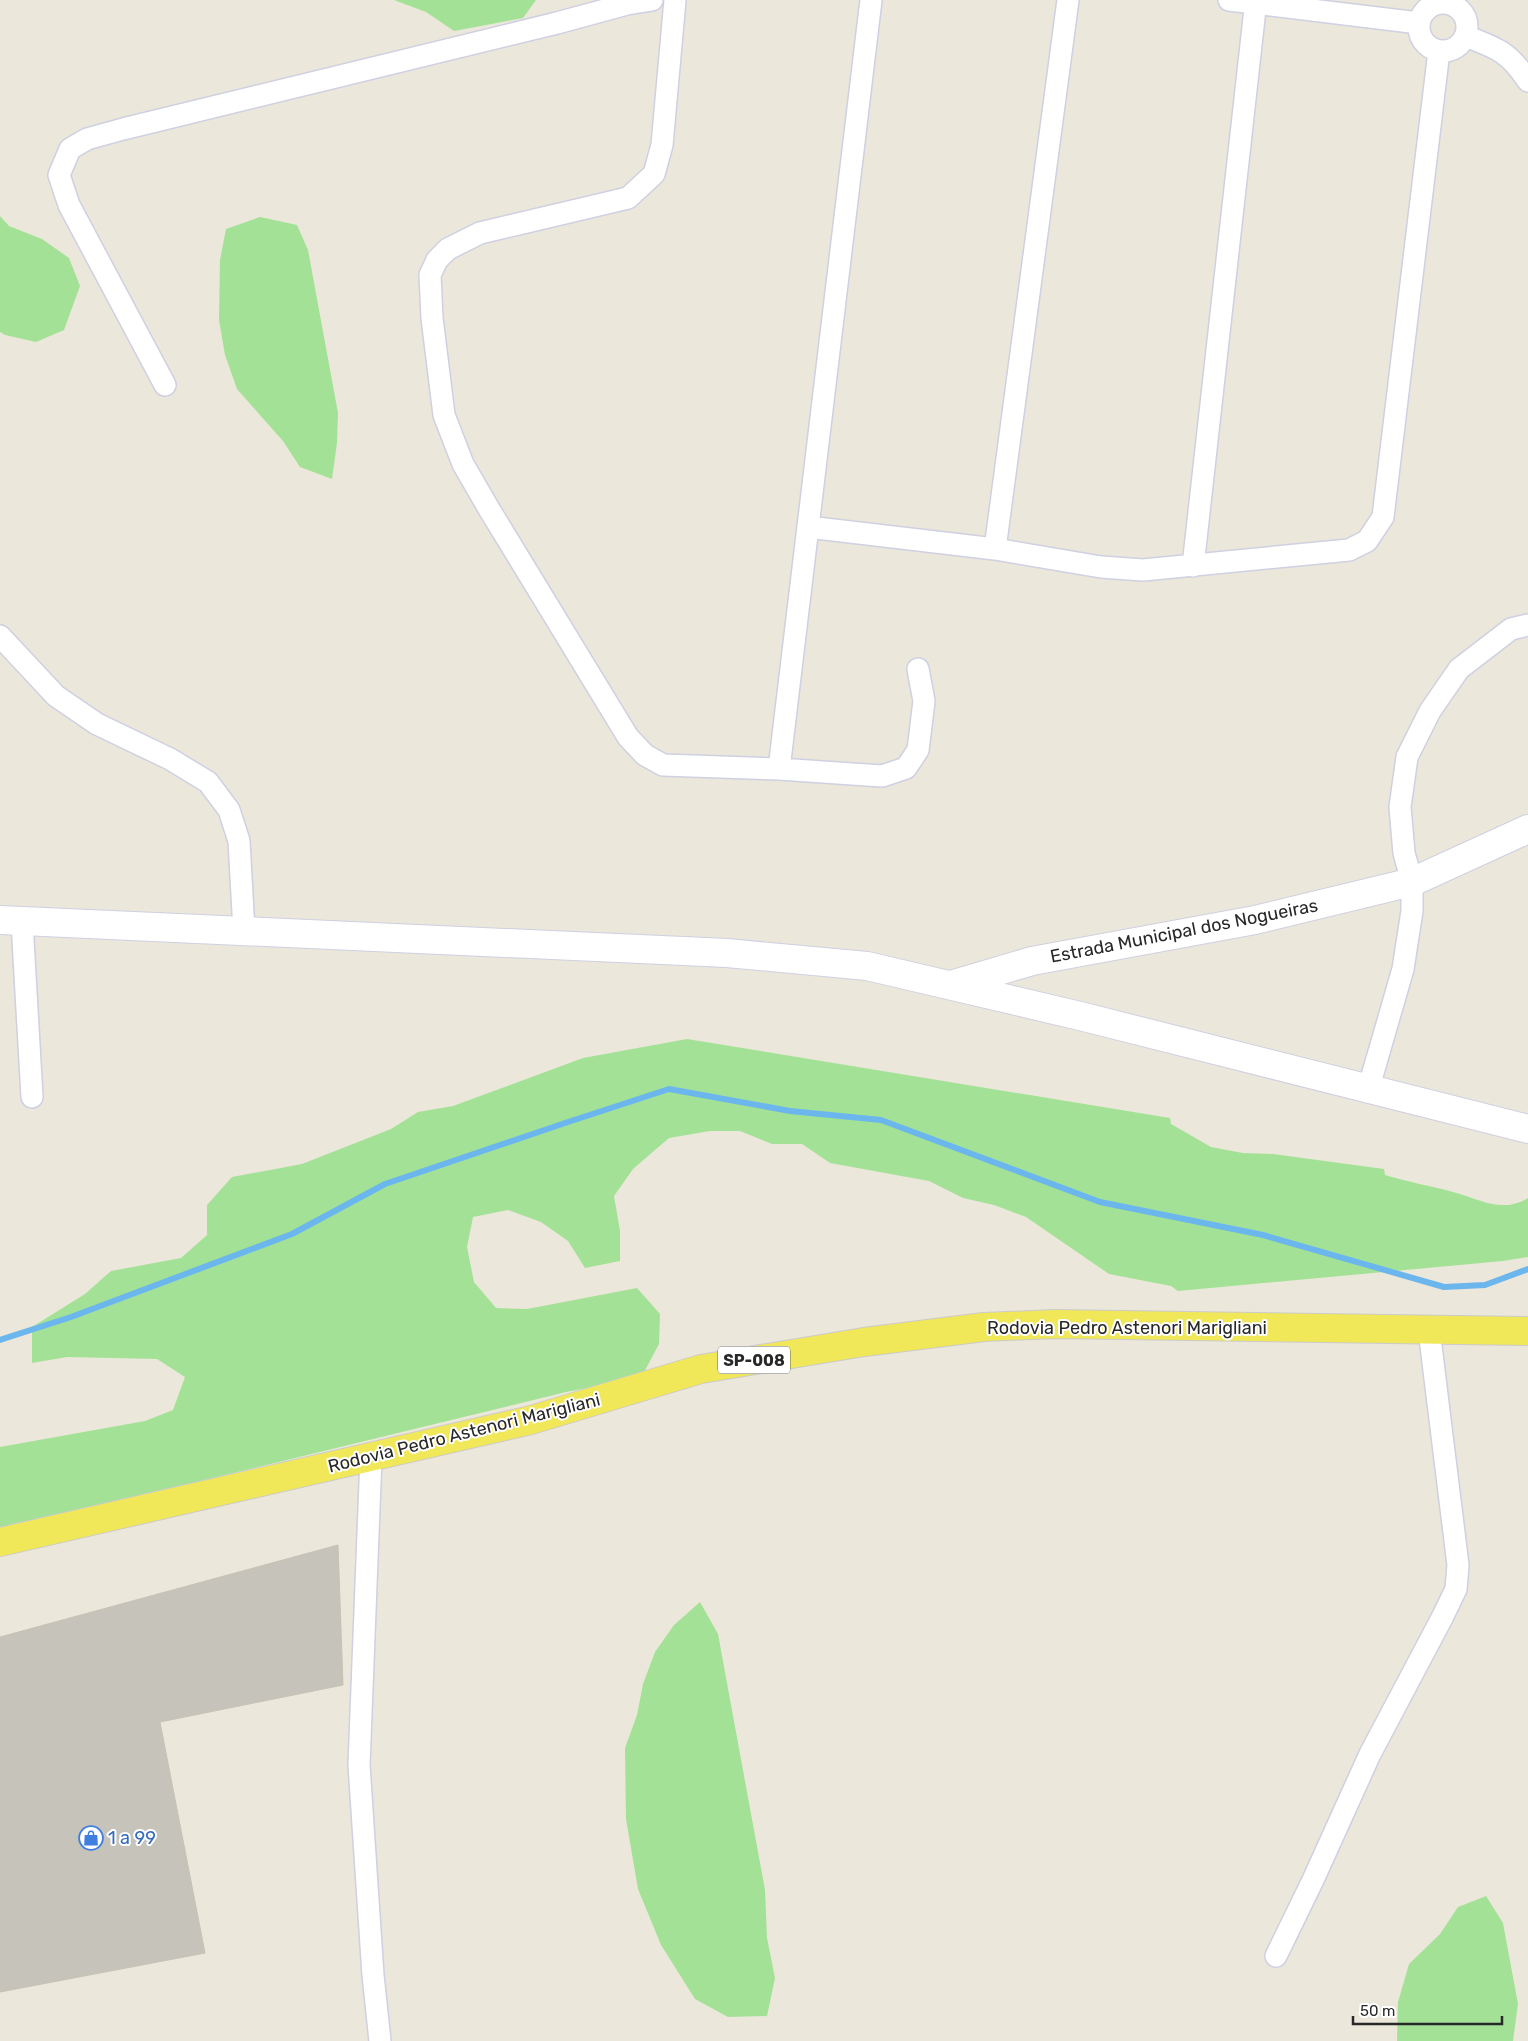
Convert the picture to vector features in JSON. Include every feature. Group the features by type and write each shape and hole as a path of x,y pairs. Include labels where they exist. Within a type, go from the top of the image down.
{"main road":[{"name":"Rodovia Pedro Astenori Marigliani","path":"0,1542 531,1420 701,1369 864,1342 984,1327 1055,1324 1528,1331"}],"street":[{"path":"165,385 69,205 59,175 70,149 87,139 123,129 557,23 627,4 652,0"},
{"path":"675,0 662,145 654,174 628,198 480,233 448,249 437,260 430,275 432,318 444,415 463,464 628,737 645,755 663,765 779,769 882,776 906,768 918,750 924,701 918,669"},
{"path":"779,769 871,0"},
{"path":"995,549 1068,0"},
{"path":"1229,0 1419,24"},
{"path":"1193,566 1256,2"},
{"path":"1444,2 1455,6 1463,14 1467,25 1465,36 1459,45 1450,51 1439,51 1428,46 1420,36 1419,24 1422,15 1435,4 1444,2"},
{"path":"1465,36 1489,45 1511,58 1528,81"},
{"path":"808,526 995,549 1101,567 1143,570 1349,550 1367,541 1383,517 1439,51"},
{"path":"1368,1090 1403,968 1412,911 1412,882 1404,853 1400,807 1407,757 1430,711 1459,670 1511,629 1528,625"},
{"path":"0,636 56,696 97,724 170,758 208,782 230,810 239,841 244,931"},
{"name":"Estrada Municipal dos Nogueiras","path":"950,986 1032,961 1255,920 1412,882 1528,829"},
{"path":"32,1097 11,921 727,953 867,966 1080,1016 1528,1130"},
{"path":"1276,1956 1314,1880 1370,1754 1456,1589 1458,1565 1429,1330"},
{"path":"371,1457 359,1765 373,1975 380,2041"}],"green space":[{"path":"394,0 536,0 523,18 454,31 426,12"},
{"path":"0,216 9,226 42,239 69,258 80,286 64,330 36,342 5,335 0,332"},
{"path":"260,217 297,225 308,250 338,413 337,443 332,479 300,467 283,441 237,389 225,355 219,320 220,260 226,229"},
{"path":"687,1039 1170,1118 1171,1124 1211,1147 1243,1153 1273,1154 1384,1169 1385,1175 1453,1192 1490,1204 1509,1205 1528,1198 1528,1257 1503,1261 1178,1291 1171,1286 1109,1274 1026,1217 994,1205 963,1198 929,1181 830,1163 802,1144 772,1144 740,1131 710,1131 669,1138 633,1169 614,1196 620,1231 620,1261 585,1268 568,1241 541,1222 508,1210 473,1217 467,1247 474,1282 496,1308 527,1309 637,1288 660,1314 659,1344 641,1378 566,1392 0,1530 0,1447 145,1421 173,1410 185,1377 157,1359 67,1357 32,1363 32,1327 85,1294 111,1271 181,1258 207,1235 207,1205 232,1177 302,1164 391,1129 418,1112 453,1106 583,1058"},
{"path":"700,1602 718,1634 765,1890 767,1938 775,1978 767,2016 728,2017 695,1999 661,1945 638,1889 626,1819 625,1748 637,1715 643,1684 655,1652 674,1625"},
{"path":"1486,1896 1503,1923 1518,2004 1513,2041 1397,2041 1398,2002 1409,1964 1440,1934 1458,1907"}],"building":[{"name":"1 a 99","path":"338,1545 343,1685 160,1722 205,1953 0,1992 0,1637"}],"waterway":[{"path":"0,1340 71,1317 292,1234 385,1184 669,1089 790,1111 881,1120 1100,1202 1263,1235 1444,1287 1485,1285 1528,1269"}],"place":[{"name":"1 a 99","path":"91,1838"}]}
